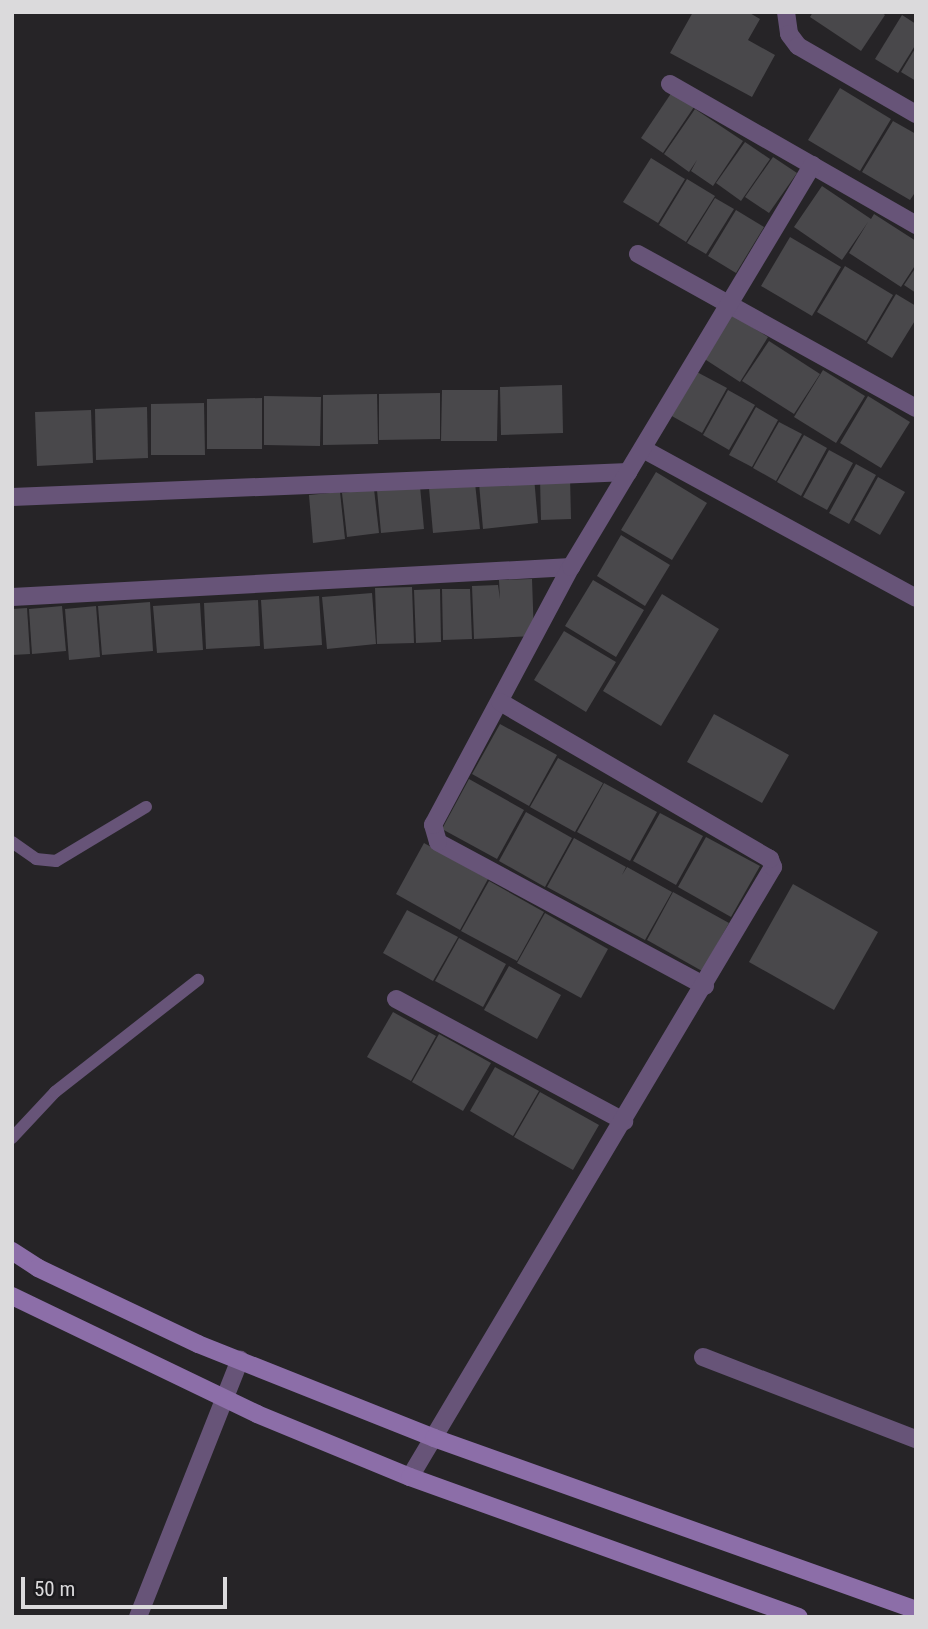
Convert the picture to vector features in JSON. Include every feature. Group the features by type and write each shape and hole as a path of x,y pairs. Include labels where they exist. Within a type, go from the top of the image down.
{"street":[{"path":"786,12 789,34 798,46 916,114"},
{"path":"670,84 916,225"},
{"path":"705,986 438,842 433,825 571,568 813,165"},
{"path":"638,254 916,408"},
{"path":"643,449 916,598"},
{"path":"12,496 628,472"},
{"path":"12,597 571,568"},
{"path":"410,1477 771,878 770,859 500,702"},
{"path":"396,999 624,1121"},
{"path":"12,1251 159,1326 434,1438 916,1610"},
{"path":"12,1296 224,1398 410,1477 799,1617"},
{"path":"703,1357 916,1439"},
{"path":"138,1617 240,1360"}],"lane":[{"path":"12,842 36,859 56,861 146,807"},
{"path":"12,1138 55,1092 198,980"}],"building":[{"path":"693,12 748,12 760,19 748,40 775,55 752,97 670,53"},
{"path":"813,12 881,12 885,15 861,51 810,17"},
{"path":"902,15 916,24 916,44 898,73 875,59"},
{"path":"916,47 916,81 901,72"},
{"path":"840,88 891,119 860,171 808,140"},
{"path":"672,92 694,107 663,153 641,138"},
{"path":"695,109 743,141 713,186 691,171 697,160 689,172 664,154"},
{"path":"893,121 916,134 916,191 910,200 862,172"},
{"path":"745,142 770,159 741,201 716,183"},
{"path":"773,157 797,173 769,213 745,197"},
{"path":"651,158 685,179 658,223 623,202"},
{"path":"687,179 715,196 686,242 659,225"},
{"path":"822,186 871,219 874,214 916,241 916,264 901,287 849,253 868,222 842,260 794,227"},
{"path":"715,198 734,209 706,254 687,243"},
{"path":"736,210 764,227 736,273 708,256"},
{"path":"790,237 841,267 812,316 761,286"},
{"path":"845,266 893,295 866,341 817,312"},
{"path":"916,267 916,293 904,285"},
{"path":"896,294 916,306 916,319 892,358 867,343"},
{"path":"731,314 768,337 740,382 703,358"},
{"path":"769,341 820,374 794,414 742,381"},
{"path":"823,370 865,396 836,443 794,417"},
{"path":"695,371 727,388 702,433 670,415"},
{"path":"562,385 563,433 501,435 500,387"},
{"path":"442,390 498,390 497,441 441,441"},
{"path":"728,390 755,405 729,450 703,435"},
{"path":"440,393 440,439 379,440 379,394"},
{"path":"377,394 378,444 323,445 323,395"},
{"path":"264,396 321,397 320,446 264,445"},
{"path":"868,396 910,422 881,468 840,443"},
{"path":"262,398 262,449 207,449 207,399"},
{"path":"204,403 205,455 151,455 151,404"},
{"path":"147,407 148,458 96,460 95,409"},
{"path":"756,407 778,420 752,467 729,455"},
{"path":"91,410 93,463 37,466 35,412"},
{"path":"779,422 802,434 776,481 753,468"},
{"path":"804,435 827,448 801,496 777,482"},
{"path":"829,450 853,463 827,510 803,497"},
{"path":"856,464 876,475 849,524 829,513"},
{"path":"656,472 707,503 672,560 621,530"},
{"path":"534,477 538,523 483,529 479,483"},
{"path":"570,477 571,519 541,520 540,478"},
{"path":"878,477 905,492 880,535 854,520"},
{"path":"475,483 480,529 433,533 429,488"},
{"path":"420,486 424,529 381,533 377,490"},
{"path":"374,489 379,533 347,537 342,493"},
{"path":"340,492 345,539 313,543 309,495"},
{"path":"621,535 670,565 645,606 597,576"},
{"path":"532,579 534,636 474,639 472,586 498,585 500,599 499,580"},
{"path":"593,580 644,610 616,657 565,626"},
{"path":"412,587 414,643 377,644 375,588"},
{"path":"440,589 441,642 416,643 414,590"},
{"path":"442,589 470,589 472,639 443,640"},
{"path":"372,593 376,644 327,649 322,597"},
{"path":"662,594 719,629 661,726 603,691"},
{"path":"319,596 322,645 264,649 261,600"},
{"path":"258,600 260,646 206,649 204,603"},
{"path":"150,602 153,651 102,655 98,606"},
{"path":"200,603 203,650 157,653 153,606"},
{"path":"62,606 66,651 32,654 29,609"},
{"path":"96,606 100,657 69,660 65,609"},
{"path":"27,608 30,654 12,655 12,609"},
{"path":"564,631 616,662 586,712 534,680"},
{"path":"714,714 789,755 762,803 687,762"},
{"path":"500,724 557,755 529,806 472,774"},
{"path":"558,758 603,783 575,832 530,807"},
{"path":"469,779 524,810 497,859 442,829"},
{"path":"604,783 657,812 630,861 577,832"},
{"path":"526,812 572,838 545,887 499,861"},
{"path":"660,813 703,836 676,885 633,861"},
{"path":"706,837 760,866 731,917 678,887"},
{"path":"574,838 626,867 622,875 627,867 672,892 645,940 547,887"},
{"path":"424,843 488,879 460,930 396,894"},
{"path":"489,881 544,912 517,961 461,931"},
{"path":"793,884 878,932 834,1010 749,962"},
{"path":"673,892 729,923 702,971 647,940"},
{"path":"407,910 458,937 433,981 383,953"},
{"path":"545,913 608,949 581,998 517,963"},
{"path":"459,938 506,964 483,1007 435,981"},
{"path":"509,966 561,995 537,1039 484,1010"},
{"path":"393,1012 436,1036 411,1081 367,1057"},
{"path":"439,1034 491,1063 463,1111 412,1082"},
{"path":"495,1067 539,1091 513,1136 470,1111"},
{"path":"540,1092 599,1125 573,1170 514,1137"}]}
